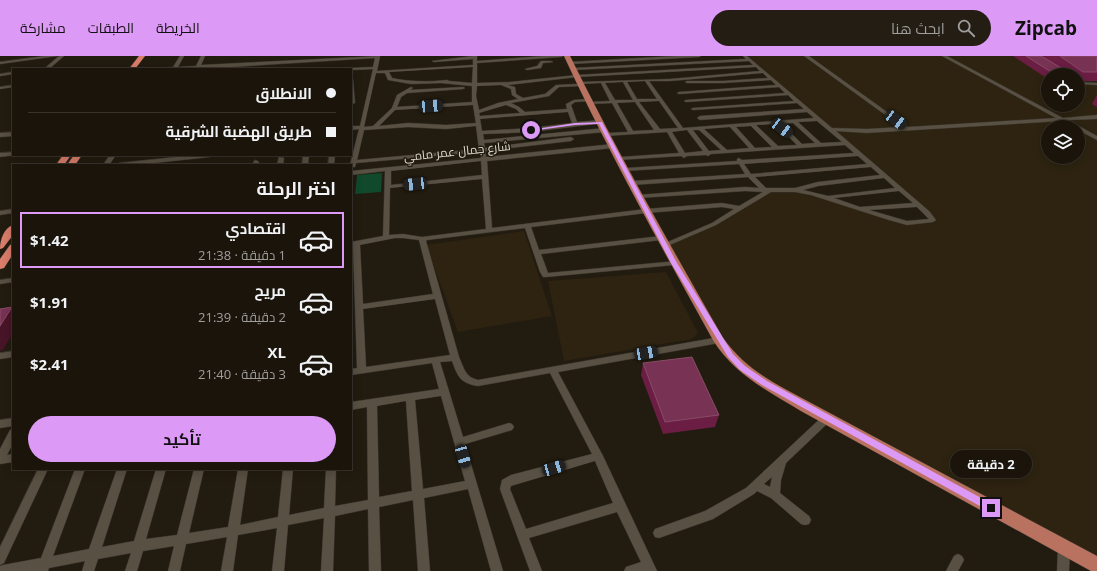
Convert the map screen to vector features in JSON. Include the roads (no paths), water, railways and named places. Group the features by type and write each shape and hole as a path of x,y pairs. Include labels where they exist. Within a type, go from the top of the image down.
{"highway":[{"path":"133,68 142,56"},
{"path":"141,68 149,56"},
{"path":"0,246 12,229"},
{"path":"2,264 12,249"}],"main road":[{"path":"574,68 589,102 601,122 674,263 730,356 743,368 764,383 1097,565"}],"street":[{"path":"0,63 55,56"},
{"path":"46,68 62,56"},
{"path":"175,68 182,56"},
{"path":"198,68 203,58 206,56"},
{"path":"217,60 309,56"},
{"path":"434,61 561,56"},
{"path":"175,68 198,68 332,58 376,65 387,72 390,79 397,81 494,84 574,68 651,57 699,56"},
{"path":"806,56 908,129"},
{"path":"944,56 1061,119"},
{"path":"651,57 708,127"},
{"path":"203,58 209,61"},
{"path":"329,65 332,58"},
{"path":"476,115 500,104 547,95 558,86 574,68 657,65 747,58 930,214 933,220 907,223 829,198 795,190 767,189 639,196"},
{"path":"387,72 475,60"},
{"path":"475,60 474,84 476,115 484,160 484,177 489,229"},
{"path":"526,69 539,67 544,62 574,68 663,71 757,66"},
{"path":"266,68 329,65 376,65"},
{"path":"352,69 376,65"},
{"path":"352,74 376,65"},
{"path":"352,170 376,65"},
{"path":"574,68 602,82 646,80 674,86 780,86"},
{"path":"674,86 695,77 764,72"},
{"path":"0,75 12,73"},
{"path":"674,86 772,79"},
{"path":"624,80 636,101 658,131"},
{"path":"646,80 681,129"},
{"path":"408,92 416,82"},
{"path":"602,82 631,133"},
{"path":"1085,83 1097,84"},
{"path":"374,128 394,109 399,96 408,92 474,84"},
{"path":"494,84 513,88 514,95 521,99"},
{"path":"0,88 12,86"},
{"path":"352,91 352,103"},
{"path":"686,101 789,94"},
{"path":"575,124 568,104 572,102 659,100"},
{"path":"693,108 798,102"},
{"path":"394,109 476,103"},
{"path":"500,104 516,108 524,114"},
{"path":"476,115 524,114 569,110"},
{"path":"700,118 808,110"},
{"path":"828,127 867,132 1097,117"},
{"path":"354,162 482,150 606,133 631,133 819,120"},
{"path":"794,121 820,145"},
{"path":"479,133 531,130 601,122"},
{"path":"774,122 802,147"},
{"path":"352,128 408,125 446,127 478,124"},
{"path":"752,124 777,148"},
{"path":"732,126 754,150"},
{"path":"700,128 725,151"},
{"path":"689,129 708,154"},
{"path":"668,130 684,156"},
{"path":"1085,131 1097,138"},
{"path":"0,135 12,134"},
{"path":"481,142 570,137"},
{"path":"570,137 577,150"},
{"path":"620,159 684,156 725,151 732,152 802,147 845,142"},
{"name":"شارع جمال عمر مامي","path":"352,174 613,146"},
{"path":"732,152 750,175 767,189"},
{"path":"0,155 12,154"},
{"path":"626,170 859,154"},
{"path":"128,164 201,156"},
{"path":"280,164 281,158"},
{"path":"632,183 773,174 871,164"},
{"path":"386,236 388,170"},
{"path":"795,190 818,184 884,176"},
{"path":"387,187 484,177"},
{"path":"538,252 663,242 714,224 767,189"},
{"path":"829,198 851,194 900,190"},
{"path":"362,370 360,307 354,244 401,234 411,235 422,239 489,229 646,211 722,205 739,208"},
{"path":"858,208 918,205"},
{"path":"0,213 12,211"},
{"path":"527,225 546,275 674,263"},
{"path":"422,239 455,356 465,379 469,382 478,383 720,340"},
{"path":"0,282 12,280"},
{"path":"360,307 437,296"},
{"path":"0,356 12,354"},
{"path":"352,372 455,356"},
{"path":"434,360 497,571"},
{"path":"552,369 598,456 650,568 630,571"},
{"path":"352,406 444,392"},
{"path":"410,397 424,571"},
{"path":"372,403 375,571"},
{"path":"659,533 709,515 750,491 827,418"},
{"path":"0,424 12,422"},
{"path":"459,442 509,428"},
{"path":"0,460 12,435"},
{"path":"536,571 505,489 506,483 511,480 598,456"},
{"path":"0,460 12,458"},
{"path":"775,495 776,480 782,460"},
{"path":"0,559 43,470"},
{"path":"44,567 80,470"},
{"path":"88,571 122,470"},
{"path":"131,571 160,470"},
{"path":"174,571 198,470"},
{"path":"227,571 243,470"},
{"path":"278,571 288,470"},
{"path":"327,571 328,512 331,470"},
{"path":"3,571 44,567 138,546 234,531 471,484"},
{"path":"756,485 775,495 805,520"},
{"path":"523,535 620,506"},
{"path":"1064,546 1064,571"},
{"path":"952,571 958,560"}]}
